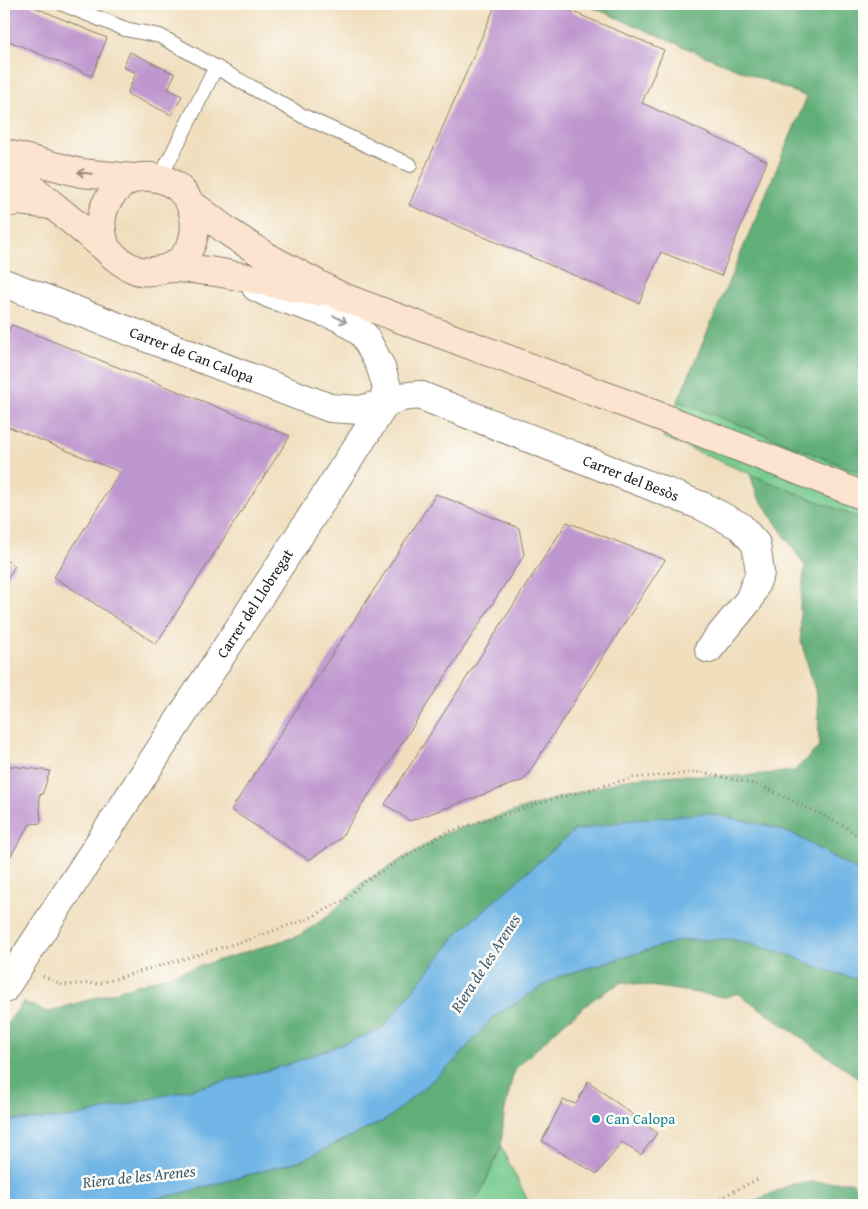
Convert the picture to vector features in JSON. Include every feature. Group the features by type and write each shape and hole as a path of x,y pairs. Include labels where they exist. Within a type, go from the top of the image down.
{"main road":[{"path":"4,153 81,173 133,178 160,178 169,181 182,191 190,203 195,216 195,232 189,249 167,268"},
{"path":"4,164 51,205 106,248 120,262 136,270 198,269 230,274 282,287 340,296"},
{"path":"106,248 100,223 104,206 117,188 133,178"},
{"path":"4,203 19,201 51,205"},
{"path":"190,203 230,233 270,258 340,296 672,421 864,496"}],"street":[{"name":"Carrer del Llobregat","path":"4,989 376,418 382,404 386,387 380,365 364,336 342,318 270,294 230,274"},
{"name":"Carrer de Can Calopa","path":"4,283 330,408 360,410 382,404"},
{"name":"Carrer del Besòs","path":"382,404 400,397 419,394 702,506 740,526 756,544 760,573 749,600 709,649"}],"lane":[{"path":"63,4 125,29 160,36 303,116 410,165"},
{"path":"160,178 216,67"}],"path":[{"path":"21,964 62,985 101,983 244,941 310,918 339,903 346,899 362,883 445,833 550,800 632,778 702,772 762,786 844,826 864,840"},
{"path":"707,1205 760,1178"}],"green space":[{"path":"585,4 864,4 864,474 678,401 807,97 712,59"},
{"path":"678,401 864,474 864,520 663,437"},
{"path":"750,474 864,520 864,875 797,836 766,825 574,831 460,931 382,1029 287,1065 239,1078 70,1118 4,1121 4,1028 23,1002 48,1012 298,936 327,917 362,883 445,833 550,800 632,778 677,775 743,776 794,771 819,747 818,701 801,641 800,607 805,566 757,495"},
{"path":"731,939 785,953 822,969 864,981 864,1082 738,993 725,997 622,982 595,998 563,1024 514,1070 504,1114 501,1147 480,1195 470,1205 123,1205 179,1194 302,1160 387,1119 456,1060 492,1018 557,977 681,940"},
{"path":"501,1147 530,1205 470,1205 480,1195"},
{"path":"852,1182 864,1196 864,1205 746,1205 792,1184"}],"water":[{"name":"Riera de les Arenes","path":"704,813 766,825 797,836 864,875 864,981 822,969 785,953 731,939 681,940 557,977 492,1018 456,1060 387,1119 302,1160 179,1194 123,1205 4,1205 4,1121 70,1118 239,1078 287,1065 382,1029 460,931 574,831 624,821"}],"building":[{"path":"12,4 27,4 107,38 92,76 4,39 4,23"},
{"path":"496,4 554,4 664,50 642,103 767,161 721,276 661,252 639,303 409,205"},
{"path":"130,52 175,74 168,89 182,96 172,115 127,94 136,73 123,67"},
{"path":"12,325 290,436 156,644 54,577 120,472 4,425 4,337"},
{"path":"436,494 519,528 524,555 340,839 309,860 231,810"},
{"path":"567,522 665,560 524,780 410,821 385,804"},
{"path":"4,559 15,566 4,583"},
{"path":"4,765 50,771 42,795 39,794 41,823 30,824 4,867"},
{"name":"Can Calopa","path":"588,1081 657,1133 641,1155 622,1142 597,1174 542,1141 563,1100 576,1104"}],"place":[{"name":"Can Calopa","path":"596,1119"}]}
